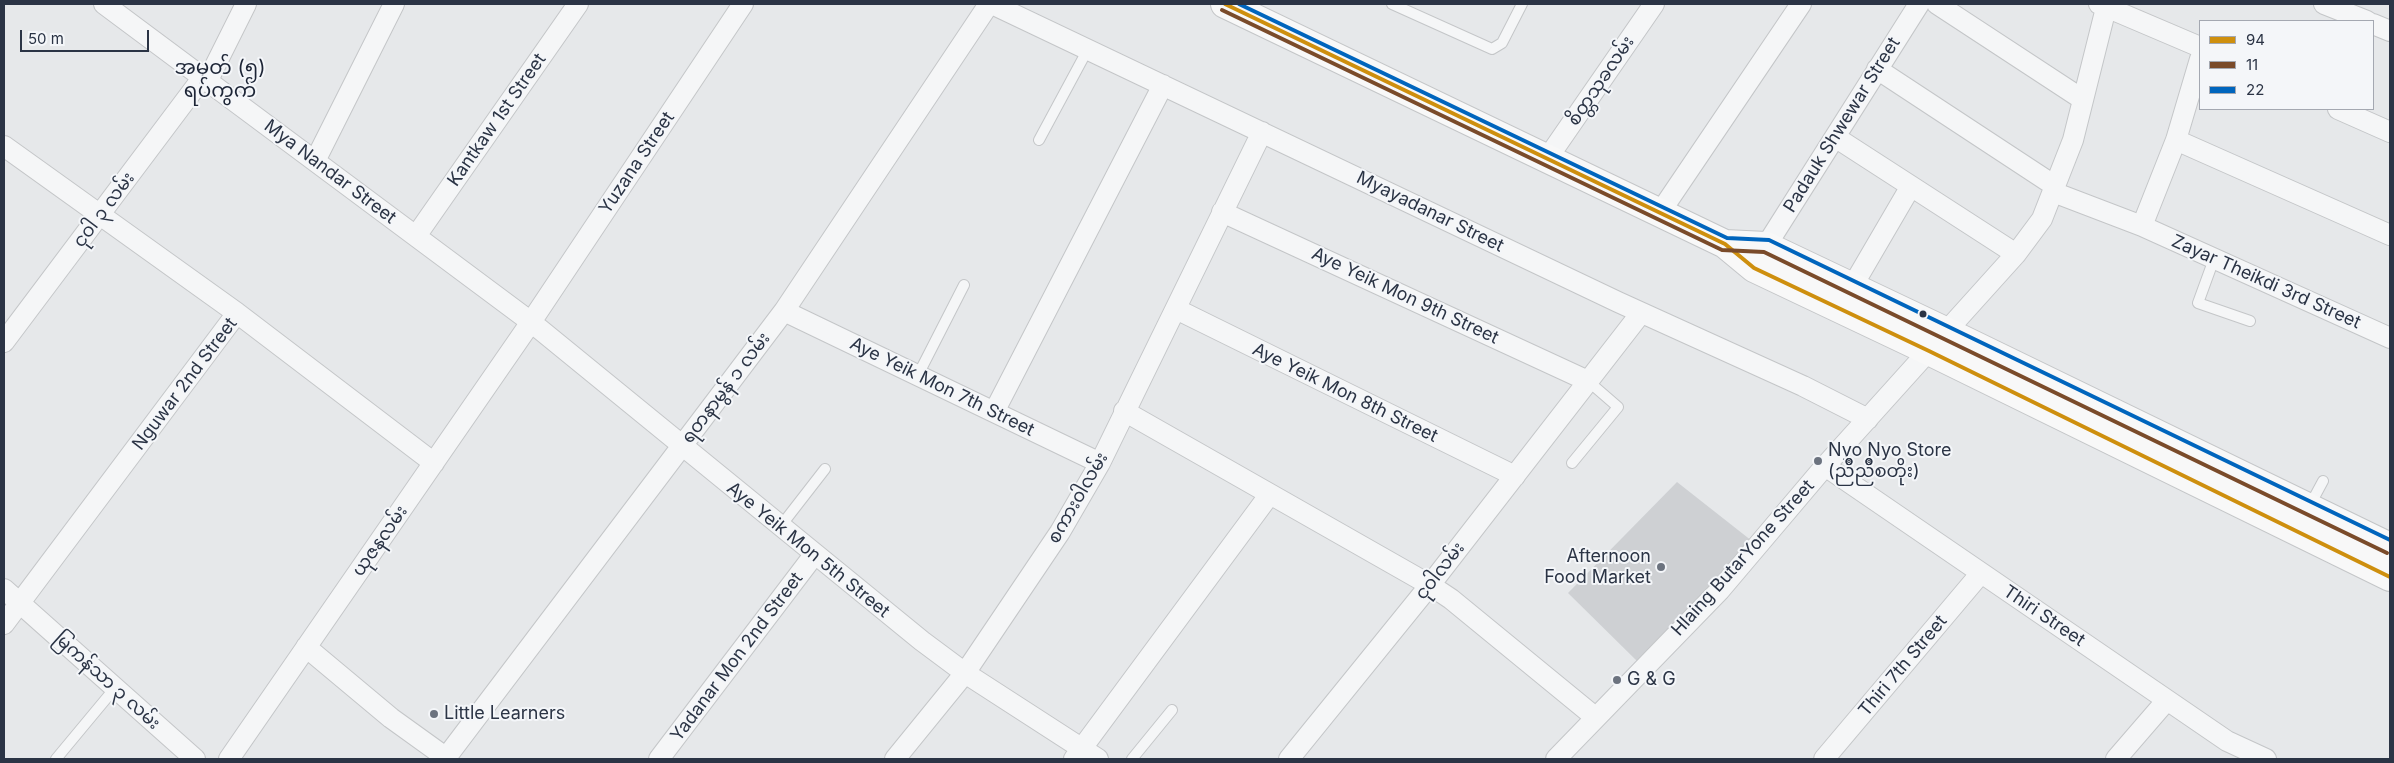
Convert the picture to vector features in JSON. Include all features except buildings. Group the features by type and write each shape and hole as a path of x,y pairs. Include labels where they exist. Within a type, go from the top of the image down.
{"main road":[{"path":"1225,4 1659,214 1725,244 1754,268 1938,342 2308,508 2390,548"},
{"path":"1725,244 1766,246 1852,286 1938,342 2390,577"}],"street":[{"name":"Mya Nandar Street","path":"104,4 531,322"},
{"name":"ငုဝါ ၃ လမ်း","path":"4,342 206,79 246,4"},
{"path":"315,161 394,4"},
{"name":"Kantkaw 1st Street","path":"416,236 578,4"},
{"name":"Yuzana Street","path":"531,322 743,4"},
{"name":"Myayadanar Street","path":"990,4 1641,313 1803,386 1868,418"},
{"name":"ရတနာမွန် ၁ လမ်း","path":"446,759 784,311 990,4"},
{"name":"စိတ္တသုခလမ်း","path":"1547,159 1654,4"},
{"path":"1659,214 1801,4"},
{"name":"Padauk Shwewar Street","path":"1766,246 1919,4"},
{"path":"1936,4 2082,99"},
{"path":"2324,4 2364,20"},
{"path":"2104,5 2199,47"},
{"name":"Hlaing ButarYone Street","path":"1556,759 1720,590 1825,466 2016,254 2042,219 2073,140 2104,5"},
{"path":"2374,24 2390,31"},
{"path":"2142,226 2176,140 2199,62"},
{"name":"Zayar Theikdi 3rd Street","path":"1877,69 2054,189 2142,226 2390,338"},
{"path":"994,412 1164,85"},
{"path":"2340,110 2390,131"},
{"name":"စကား၀ါလမ်း","path":"895,759 965,673 1060,532 1100,463 1262,132"},
{"path":"1835,137 2016,254"},
{"path":"2176,140 2390,235"},
{"path":"4,146 237,313"},
{"path":"1852,286 1911,186"},
{"name":"Aye Yeik Mon 9th Street","path":"1222,212 1588,381"},
{"name":"Aye Yeik Mon 8th Street","path":"1176,309 1515,476"},
{"name":"Aye Yeik Mon 7th Street","path":"784,311 1100,463"},
{"name":"Nguwar 2nd Street","path":"4,624 237,313 434,463"},
{"name":"ငုဝါလမ်း","path":"1289,759 1430,585 1641,313"},
{"name":"Aye Yeik Mon 5th Street","path":"531,322 814,555 965,673 1085,756"},
{"name":"ယုဇနလမ်း","path":"229,759 531,322"},
{"path":"1124,411 1430,585 1451,599 1595,717"},
{"name":"Thiri Street","path":"1825,466 2226,740 2266,759"},
{"path":"1085,756 1270,494"},
{"name":"Yadanar Mon 2nd Street","path":"659,759 814,555"},
{"name":"Thiri 7th Street","path":"1824,759 1981,573"},
{"name":"မြကန်သာ ၃ လမ်း","path":"4,589 194,759"},
{"path":"306,647 391,718 446,759"},
{"path":"2116,759 2167,700"}],"lane":[{"path":"1392,4 1492,48 1502,43 1522,4"},
{"path":"1039,140 1088,49"},
{"path":"2214,259 2198,303 2250,321"},
{"path":"918,375 964,285"},
{"path":"1572,463 1618,407 1588,381"},
{"path":"780,527 825,469"},
{"path":"2308,508 2323,481"},
{"path":"56,759 115,688"},
{"path":"1132,759 1172,710"}],"transit line":[{"name":"94","path":"1225,4 1725,244 1754,268 1929,351 2390,577"},
{"name":"22","path":"1239,4 1727,238 1769,240 2390,540"},
{"name":"11","path":"1222,10 1722,250 1764,252 2387,553"}],"place":[{"name":"Nyo Nyo Store (ညိဳညိဳစတိုး)","path":"1818,461"},
{"name":"Afternoon Food Market","path":"1661,567"},
{"name":"G & G","path":"1617,680"},
{"name":"Little Learners","path":"434,714"}],"district":[{"name":"အမှတ် (၅) ရပ်ကွက်","path":"220,80"}]}
